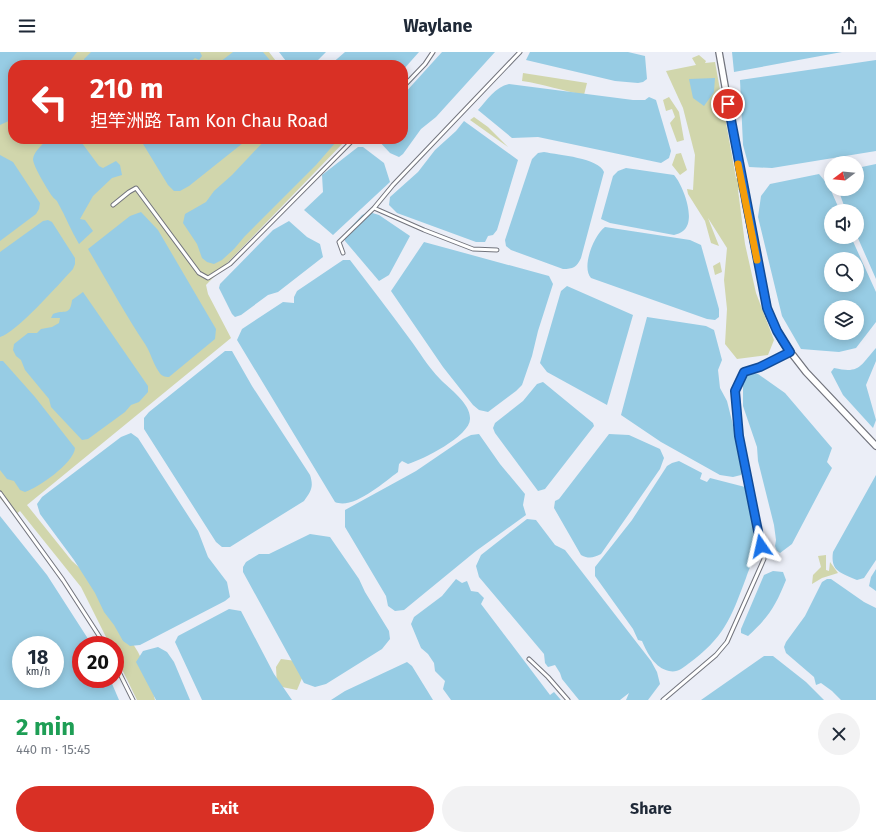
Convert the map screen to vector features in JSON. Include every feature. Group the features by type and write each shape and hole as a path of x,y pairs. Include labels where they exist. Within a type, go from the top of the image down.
{"street":[{"path":"719,52 744,198 767,308 776,328 790,352 816,383 876,446"}],"lane":[{"path":"408,82 425,64 433,52"},
{"path":"342,253 339,242 374,208 403,175 520,52"},
{"path":"112,205 136,188 199,273 208,278 230,264 349,144"},
{"path":"374,208 424,230 473,248 497,250"},
{"path":"663,700 716,655 727,642 764,560 739,436 735,391 744,372 760,367 790,352"},
{"path":"0,493 63,580 99,636"},
{"path":"529,659 548,677 568,700"},
{"path":"124,682 133,700"}],"green space":[{"path":"0,52 269,52 275,60 8,60 8,144 342,144 206,285 208,294 231,338 27,505 72,561 94,581 138,652 148,673 155,700 137,700 124,673 124,636 106,636 81,587 20,511 15,515 0,498"},
{"path":"699,55 706,61 705,63 715,62 736,178 739,179 740,189 738,190 745,244 756,293 774,340 768,355 737,359 725,344 727,309 724,280 727,248 708,218 719,246 711,243 705,221 688,194 687,189 693,190 695,155 683,108 666,71 696,65 692,58"},
{"path":"523,73 587,83 584,95 522,81"},
{"path":"669,97 679,112 684,140 677,142 670,123 675,117 672,109 666,111 663,100"},
{"path":"474,117 488,127 508,147 470,120"},
{"path":"681,153 687,170 680,175 672,165 676,154"},
{"path":"720,262 722,272 715,275 713,266"},
{"path":"826,555 826,570 829,571 830,562 838,573 822,578 812,584 813,575 821,567 818,556"},
{"path":"281,659 296,661 305,671 297,690 277,686 276,667"}],"water":[{"path":"0,52 77,52 71,60 8,60 8,121 0,125"},
{"path":"91,52 200,52 202,56 199,60 195,58 193,60 84,59"},
{"path":"233,52 263,52 270,60 223,60"},
{"path":"279,52 326,52 318,60 285,60"},
{"path":"345,52 419,52 408,64 408,60 336,60"},
{"path":"442,52 495,52 436,117 421,129 403,154 399,157 390,153 382,144 408,144 408,89"},
{"path":"530,52 628,52 645,56 647,79 638,83 615,81 526,60"},
{"path":"732,52 842,52 734,72"},
{"path":"876,60 876,151 845,156 824,156 824,160 772,168 749,167 743,145 740,80"},
{"path":"715,78 714,92 704,106 693,98 689,79"},
{"path":"509,84 633,100 645,100 649,97 656,100 671,151 669,158 661,163 538,137 512,138 478,110 495,91"},
{"path":"464,121 518,160 497,230 493,235 488,236 485,242 476,242 397,213 389,205 390,197 418,172 435,150 456,131"},
{"path":"43,144 83,144 99,166 103,168 116,161 120,165 122,175 112,178 93,196 80,219 85,220 93,231 79,244 58,202 47,189 38,172 33,159"},
{"path":"143,144 242,144 189,186 180,191 174,191 168,185"},
{"path":"261,144 334,144 316,165 245,236 234,249 222,260 214,264 207,262 202,258 197,244 183,223 185,214 206,202 214,191 232,175"},
{"path":"358,147 363,147 384,163 390,182 333,235 304,210 323,192 322,175"},
{"path":"544,152 587,160 601,167 604,172 581,258 578,264 569,269 563,269 511,250 506,246 505,240 532,159 538,153"},
{"path":"0,155 13,162 40,203 36,214 0,241"},
{"path":"876,164 876,279 861,244 864,244 864,204 843,204 841,196 864,196 864,167"},
{"path":"626,168 674,175 678,180 684,194 689,212 687,226 683,231 674,235 610,223 601,219 613,176 618,171"},
{"path":"819,174 824,180 824,196 833,196 837,204 824,204 824,244 854,244 858,252 824,252 824,292 864,292 864,266 876,292 876,322 864,338 864,300 824,300 824,340 862,340 856,348 839,352 801,349 782,316 758,217 761,196 770,184"},
{"path":"141,212 158,230 216,329 215,339 169,377 162,375 157,369 147,347 88,249 130,216"},
{"path":"369,212 379,215 410,236 389,275 379,281 345,241 344,235 362,215"},
{"path":"48,220 52,222 75,258 73,269 26,318 7,334 0,337 0,252 43,221"},
{"path":"289,221 307,237 320,244 323,257 278,292 268,295 241,315 235,317 219,288 220,284 273,230"},
{"path":"605,227 690,240 701,245 719,309 719,317 715,320 707,319 591,278 587,267 590,251 597,237"},
{"path":"424,242 549,276 553,284 522,385 488,412 479,410 473,405 443,367 391,291"},
{"path":"343,260 350,260 440,379 464,402 470,419 468,426 454,440 415,462 408,464 402,461 399,464 398,472 368,494 359,499 342,503 335,502 237,340 242,329 283,302 294,303 294,297 297,291"},
{"path":"567,286 633,315 607,405 547,372 540,363 561,291"},
{"path":"83,292 148,386 148,392 139,402 131,405 125,412 88,439 82,440 51,407 49,399 25,370 21,360 16,356 13,350 14,344 28,333 37,333 41,329 52,327 59,323 60,318 51,318 53,314 68,311 72,300"},
{"path":"647,317 706,326 714,330 722,360 718,370 720,388 727,401 744,469 741,475 733,477 720,475 661,442 621,415"},
{"path":"876,348 876,361 866,385 876,420 873,428 843,395 831,372 834,368 849,370 859,367"},
{"path":"225,351 232,351 252,386 310,475 312,483 310,492 304,501 230,547 222,547 216,542 144,429 144,418 149,412"},
{"path":"0,361 3,361 35,397 75,448 69,461 38,486 25,492 20,490 14,481 7,479 0,470"},
{"path":"749,372 758,374 785,393 832,448 827,462 832,468 792,544 780,553 777,551 775,546 776,540 774,525 758,461 757,447 743,406 743,384 745,377"},
{"path":"543,382 593,423 594,426 545,489 538,491 495,433 493,428 495,423 523,401 537,384"},
{"path":"131,433 138,438 198,531 208,557 227,582 230,597 140,645 130,646 124,642 124,636 120,636 104,612 95,593 74,560 40,514 37,504 42,497 121,437"},
{"path":"479,434 500,464 525,494 523,505 526,515 476,551 404,610 395,611 388,606 386,596 345,527 345,510 416,471 463,439 471,435"},
{"path":"609,434 629,435 660,449 664,458 660,469 601,554 593,557 586,557 581,555 554,508 555,501 559,499"},
{"path":"679,461 702,473 700,479 707,482 710,478 745,487 754,518 757,541 753,560 736,605 725,626 710,645 700,654 677,671 669,671 660,667 652,659 642,641 638,640 633,629 595,576 595,567 632,520 667,466"},
{"path":"876,475 876,560 864,578 857,580 835,568 833,564 833,552"},
{"path":"0,516 47,575 86,636 72,636 72,688 114,688 119,700 0,700"},
{"path":"527,519 536,520 555,545 565,550 651,661 657,672 660,684 648,700 626,700 629,693 620,700 579,700 562,679 555,665 548,667 545,663 544,654 479,577 476,566 481,555"},
{"path":"310,534 330,537 359,579 365,592 389,631 390,639 382,649 326,684 315,687 304,683 243,572 243,567 246,562 259,554 269,554"},
{"path":"876,569 876,591 869,586 871,577"},
{"path":"773,571 783,572 786,580 779,597 767,617 748,636 741,633 741,629 764,575"},
{"path":"456,579 462,583 467,581 471,591 478,592 484,598 481,604 550,695 554,692 561,700 451,700 443,689 445,681 435,671 434,663 428,654 421,648 411,624 414,617 442,596"},
{"path":"827,579 831,579 864,602 876,608 876,700 841,700 821,683 816,685 814,677 786,653 784,647 786,642 805,616 822,582"},
{"path":"229,609 241,611 274,674 292,700 202,700 175,642 178,636"},
{"path":"158,647 167,652 174,662 190,700 156,700 136,662 143,651"},
{"path":"764,656 773,656 806,682 824,700 701,700"},
{"path":"407,662 412,666 433,700 331,700 345,691"}],"slow traffic":[{"path":"738,164 757,260"}],"route":[{"path":"728,104 746,205 767,308 777,331 790,352 760,367 744,372 735,391 739,436 761,546"}]}
